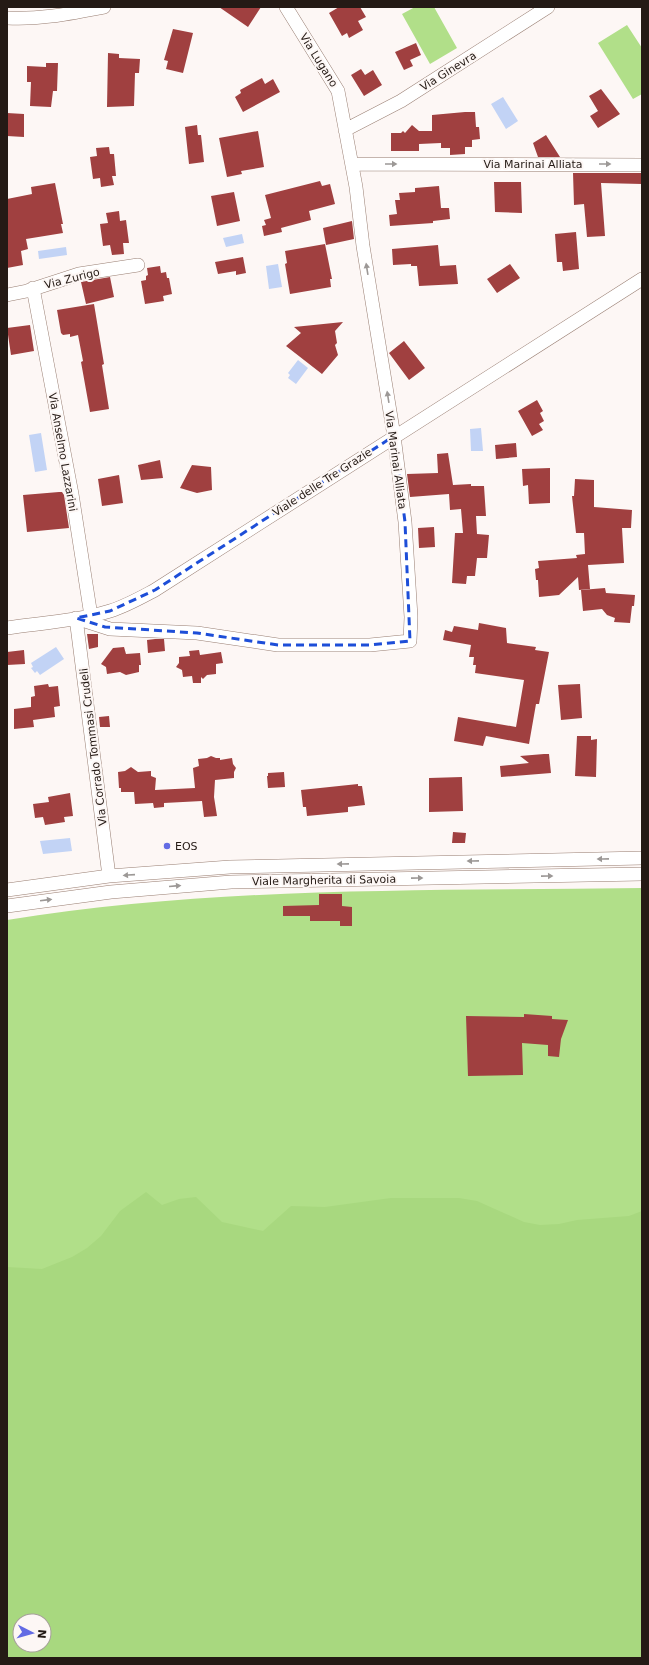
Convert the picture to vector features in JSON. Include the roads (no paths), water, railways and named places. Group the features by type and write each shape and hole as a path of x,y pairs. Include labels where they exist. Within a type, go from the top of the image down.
{"street":[{"path":"7,18 22,19 104,7"},
{"name":"Via Lugano","path":"286,7 338,91 352,164"},
{"name":"Via Ginevra","path":"345,130 401,101 548,7"},
{"name":"Via Marinai Alliata","path":"7,628 76,618 110,629 197,633 278,645 370,645 410,641 411,616 405,522 394,436 363,246 352,164 642,165"},
{"name":"Via Zurigo","path":"7,295 79,274 138,265"},
{"name":"Viale delle Tre Grazie","path":"76,618 91,616 126,605 155,590 642,279"},
{"name":"Via Anselmo Lazzarini","path":"33,288 72,494 91,616"},
{"name":"Via Corrado Tommasi Crudeli","path":"76,618 109,876"},
{"name":"Viale Margherita di Savoia","path":"7,890 109,876 230,867 642,858"},
{"name":"Viale Margherita di Savoia","path":"7,906 110,892 231,882 642,874"}],"water":[{"path":"503,97 518,121 506,129 491,104"},
{"path":"242,234 244,243 226,247 223,238"},
{"path":"66,247 67,255 39,259 38,251"},
{"path":"278,264 282,287 269,289 266,266"},
{"path":"298,360 308,368 296,384 288,378 290,375 288,373"},
{"path":"481,428 483,451 471,451 470,429"},
{"path":"41,433 47,470 35,472 29,435"},
{"path":"56,647 64,659 40,675 37,671 35,673 31,668 33,667 31,663"},
{"path":"70,838 72,851 43,854 40,841"}],"place":[{"name":"EOS","path":"167,846"}]}
